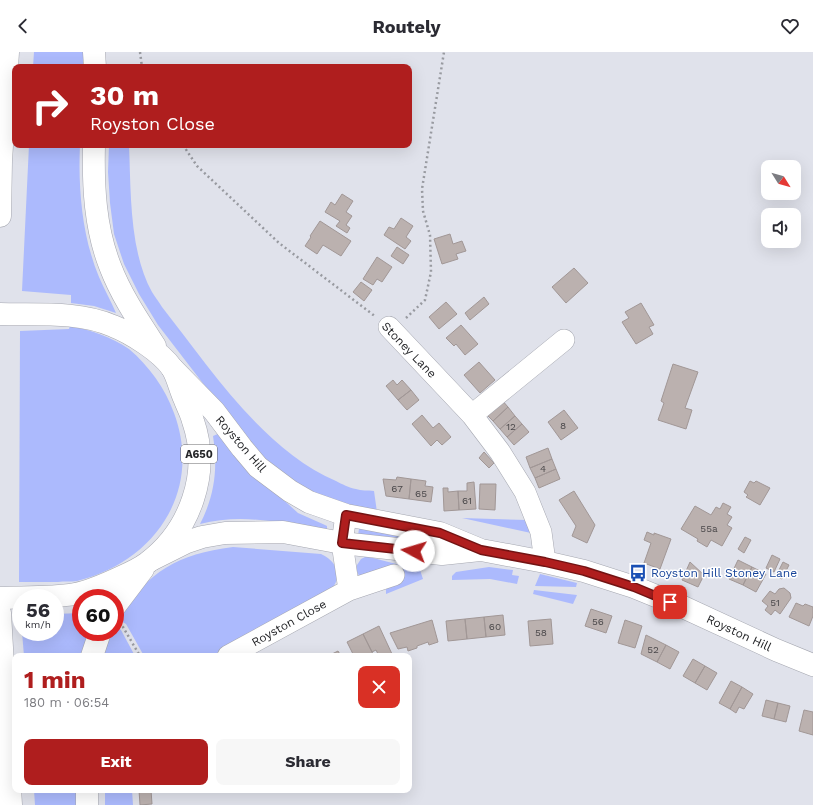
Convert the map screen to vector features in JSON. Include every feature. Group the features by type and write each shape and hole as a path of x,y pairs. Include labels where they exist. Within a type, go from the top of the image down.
{"main road":[{"path":"0,216 0,161 8,52"},
{"path":"94,52 95,64"},
{"path":"94,148 94,185 97,210 107,258 114,276 127,301 170,366"},
{"name":"A650","path":"0,314 60,315 88,318 114,326 138,339 152,349 170,366 194,422 199,447 198,480 191,506 178,531 164,548 148,562 114,581 93,589 62,596 0,598"},
{"name":"Royston Hill","path":"170,366 214,411 258,467 290,491 309,502 346,515 440,533 481,550 584,571 634,587 683,607 813,666"},
{"name":"Royston Hill","path":"148,562 187,542 202,537 226,533 283,532 342,543 442,554 481,550"},
{"path":"124,600 148,562"},
{"path":"0,614 11,805"},
{"path":"94,653 100,641"},
{"path":"87,793 87,805"}],"street":[{"name":"Stoney Lane","path":"391,329 472,415 500,452 525,492 541,532 545,562"},
{"path":"472,415 564,340"},
{"path":"346,515 342,543 349,590"},
{"name":"Royston Close","path":"234,653 349,590 394,575"}],"path":[{"path":"140,52 142,64"},
{"path":"391,329 425,300 428,291 431,272 430,235 423,211 422,189 444,52"},
{"name":"Stoney Lane","path":"185,148 197,166 279,243 391,329"},
{"path":"124,629 138,653"}],"shaded area":[{"path":"34,52 83,52 83,64 33,64"},
{"path":"29,148 80,148 82,212 85,229 93,261 116,313 94,306 71,303 71,295 22,291"},
{"path":"109,148 129,148 131,200 135,239 144,276 162,307 219,381 262,428 285,449 310,467 348,487 374,491 377,512 323,498 276,470 252,447 158,325 139,294 124,264 114,234 108,172"},
{"path":"70,326 101,334 129,349 156,378 174,413 181,442 182,469 177,495 166,519 150,540 129,558 105,572 77,581 19,582 20,331 69,329"},
{"path":"220,433 276,493 298,513 327,526 327,530 279,522 248,519 232,519 200,524 209,503 214,481 215,459 213,436"},
{"path":"462,518 527,520 531,533"},
{"path":"362,527 436,542 358,535 359,529"},
{"path":"233,547 321,554 333,563 336,568 337,579 331,591 325,596 217,653 142,653 124,623 124,609 141,588 153,577 180,560 196,554"},
{"path":"365,557 420,570 423,579 386,594 386,587 359,576 356,569 357,565 361,559"},
{"path":"489,567 513,570 512,575 519,576 517,584 490,579 452,580 452,576 456,572"},
{"path":"540,574 577,583 576,587 535,586"},
{"path":"534,590 577,595 573,604 533,594"},
{"path":"72,613 72,641 86,641 83,653 24,653 23,641 64,641 64,614"},
{"path":"124,636 133,653 103,653 108,641 124,641"},
{"path":"34,793 79,793 78,805 35,805"},
{"path":"105,793 132,793 133,805 105,805"}],"building":[{"path":"342,194 353,201 346,212 352,216 346,225 350,228 347,233 336,226 340,221 325,212 331,202 335,205"},
{"path":"401,218 413,226 406,237 411,241 405,249 384,235 389,227 394,229"},
{"path":"320,221 351,241 341,256 323,245 317,254 305,246"},
{"path":"450,234 453,244 462,241 466,251 456,254 458,259 442,264 434,239"},
{"path":"397,247 409,255 403,264 391,256"},
{"path":"377,257 392,267 382,282 377,279 373,285 363,279"},
{"path":"574,268 588,283 566,303 552,287"},
{"path":"361,282 372,290 364,301 353,292"},
{"path":"484,297 489,304 470,320 465,313"},
{"path":"446,302 457,314 439,329 429,317"},
{"path":"641,303 654,325 649,327 653,334 636,344 622,322 629,318 625,312"},
{"path":"461,325 478,344 465,355 456,344 454,346 446,338"},
{"path":"479,362 495,380 480,393 464,375"},
{"path":"673,364 698,372 685,408 692,410 686,429 658,420 664,403 661,401"},
{"path":"393,380 397,385 402,380 411,390 398,400 386,386"},
{"path":"411,390 419,400 407,410 398,400"},
{"path":"501,399 508,407 493,421 485,413"},
{"path":"508,407 515,416 500,429 493,421"},
{"path":"564,410 578,428 561,440 548,422"},
{"path":"422,415 433,428 439,423 451,437 442,445 437,440 431,446 412,424"},
{"path":"515,416 522,424 507,437 500,429"},
{"path":"522,424 529,432 514,445 507,437"},
{"path":"548,448 552,459 530,468 526,457"},
{"path":"484,452 494,463 489,468 479,458"},
{"path":"552,459 556,469 535,478 530,468"},
{"path":"556,469 560,479 539,488 535,478"},
{"path":"397,477 411,479 409,499 386,496 383,479 396,480"},
{"path":"411,479 426,481 425,486 433,487 431,502 409,499"},
{"path":"750,481 754,483 756,481 770,488 760,505 746,497 748,495 744,492"},
{"path":"474,482 476,509 459,510 458,491 467,491 467,483"},
{"path":"480,484 496,484 495,510 479,509"},
{"path":"443,488 448,488 448,492 458,491 459,510 444,511"},
{"path":"574,491 595,525 587,543 572,536 576,526 559,500"},
{"path":"723,503 731,507 727,514 732,517 727,525 732,528 722,546 711,540 707,547 697,541 698,539 681,529 695,506 711,515 716,507 720,509"},
{"path":"647,532 671,539 660,569 644,563 651,543 644,540"},
{"path":"745,537 751,540 744,553 738,549"},
{"path":"772,555 780,559 774,572 766,568"},
{"path":"738,560 752,567 743,585 729,579"},
{"path":"690,562 704,575 698,587 682,580"},
{"path":"783,562 789,565 782,579 776,576"},
{"path":"752,567 766,574 756,592 743,585"},
{"path":"784,588 790,593 791,598 780,614 775,610 771,615 765,610 768,606 762,601 770,591 775,594 779,589"},
{"path":"796,603 803,606 805,604 813,607 813,616 809,626 789,617"},
{"path":"591,609 612,616 606,633 585,626"},
{"path":"503,615 505,635 486,637 484,617"},
{"path":"484,617 486,637 467,639 465,619"},
{"path":"465,619 467,639 448,641 446,621"},
{"path":"551,619 553,644 530,646 528,621"},
{"path":"432,620 438,642 429,645 428,642 408,651 407,647 398,649 390,633"},
{"path":"625,620 642,626 635,648 618,643"},
{"path":"379,626 392,653 378,653 376,650 372,652 363,634"},
{"path":"363,634 372,653 352,653 347,642"},
{"path":"646,635 666,645 657,662 641,654"},
{"path":"666,645 679,652 670,669 657,662"},
{"path":"693,659 705,666 695,683 683,676"},
{"path":"705,666 717,673 707,690 695,683"},
{"path":"731,681 742,687 730,709 719,703"},
{"path":"742,687 753,694 744,709 739,707 736,713 730,709"},
{"path":"766,700 778,703 774,719 762,716"},
{"path":"778,703 790,706 786,722 774,719"},
{"path":"804,710 813,712 813,735 799,731"},
{"path":"139,793 151,793 152,804 140,805"}],"place":[{"name":"Royston Hill Stoney Lane","path":"638,573"}],"route":[{"path":"414,551 342,543 346,515 440,533 481,550 584,571 634,587 670,602"}]}
